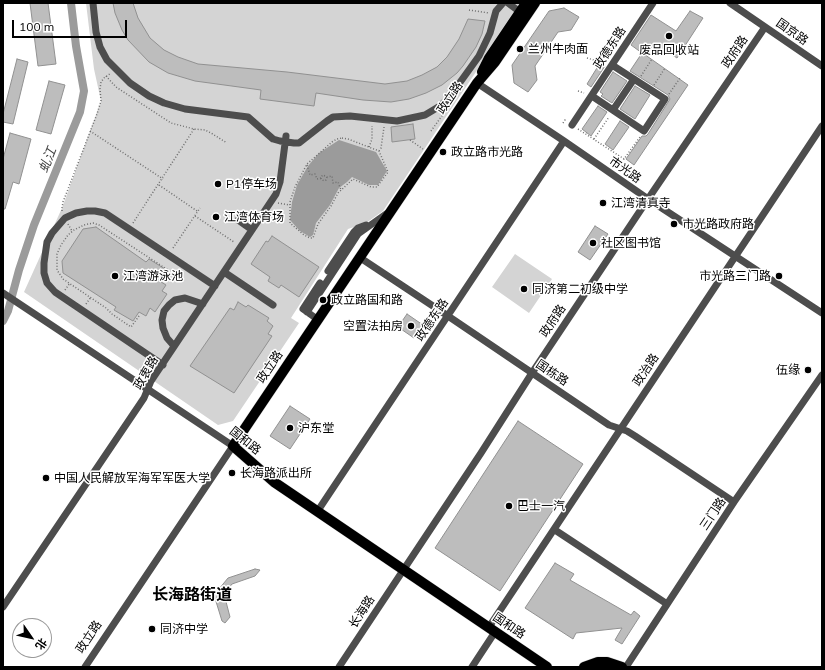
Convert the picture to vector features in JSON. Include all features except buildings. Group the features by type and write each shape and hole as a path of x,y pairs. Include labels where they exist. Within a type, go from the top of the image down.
{"main road":[{"name":"政立路","path":"233,446 429,152 477,83 495,62 535,3"},
{"name":"政立路","path":"477,83 488,58 523,7"},
{"name":"国和路","path":"233,446 274,482 547,667"},
{"path":"584,667 598,662 607,662 622,667"}],"street":[{"path":"93,3 96,32 100,47 107,60 130,83 149,96 164,103 185,109 248,117 273,139 285,139 299,142 333,118 350,116 397,121 425,115 448,99 478,56 490,33 495,14 503,3"},
{"path":"508,3 523,7"},
{"name":"政德东路","path":"572,125 653,3"},
{"name":"国京路","path":"730,3 822,66"},
{"name":"政府路","path":"403,569 648,199 765,27"},
{"path":"592,96 644,131 665,99 612,65"},
{"path":"613,110 636,80"},
{"name":"市光路","path":"477,83 648,199 822,313"},
{"name":"政治路","path":"472,667 492,630 620,429 822,126"},
{"name":"政衷路","path":"3,607 144,398 151,381 276,194 280,182 285,139"},
{"name":"政德东路","path":"317,512 564,141"},
{"path":"317,319 303,309 332,269 354,232 358,228 374,223 391,209"},
{"path":"163,365 55,292 48,283 44,273 46,245 52,233 65,218 87,211 95,211 105,214 215,286"},
{"path":"238,220 252,230"},
{"name":"国栋路","path":"359,257 609,425 635,436 734,502"},
{"path":"332,269 345,278"},
{"path":"224,272 273,305"},
{"name":"国和路","path":"3,293 233,446"},
{"path":"174,346 167,338 163,328 162,320 164,311 175,300 185,298 203,304"},
{"path":"103,335 108,329"},
{"name":"三门路","path":"626,667 734,502 822,375"},
{"name":"政立路","path":"85,667 233,446"},
{"path":"555,530 667,604"},
{"name":"长海路","path":"339,667 403,569"}],"path":[{"path":"469,10 495,14"},
{"path":"587,58 612,65"},
{"path":"636,80 652,59"},
{"path":"651,90 665,68"},
{"path":"65,218 62,208 101,101 101,82 106,76 116,69"},
{"path":"106,76 116,87 171,123 194,129 205,130 227,143"},
{"path":"665,99 680,78"},
{"path":"594,139 613,110"},
{"path":"369,147 372,139 372,118"},
{"path":"379,151 381,148 384,120"},
{"path":"572,125 624,159 644,131"},
{"path":"130,229 159,186 194,129"},
{"path":"90,131 163,179"},
{"path":"337,139 348,139 379,151 388,172 380,185 377,187 371,187 353,179 340,190 318,224 313,238 304,235 290,223 290,205 295,187 307,165 314,157 337,139"},
{"path":"410,140 429,152"},
{"path":"307,165 310,175 315,174 317,179 321,178 323,181 325,181 327,177"},
{"path":"321,178 323,175 327,177 332,176 333,183 338,182 340,190"},
{"path":"159,186 198,211"},
{"path":"271,201 290,205"},
{"path":"168,255 200,208"},
{"path":"194,216 240,247"},
{"path":"139,316 131,327 106,308 63,280 57,270 57,254 61,245 68,235 74,230 84,225 93,223 99,225 168,270 162,281"}],"shaded area":[{"name":"江湾体育场","path":"86,3 519,3 520,6 383,211 366,223 348,229 291,318 299,323 233,421 218,425 24,292 62,208 101,101 94,69"},
{"path":"339,140 376,152 387,171 378,185 369,185 352,177 339,188 330,205 316,223 313,235 310,237 300,231 290,220 292,202 297,185 308,166 319,153"},
{"path":"515,254 552,279 529,313 492,287"}],"waterway":[{"name":"虬江","path":"3,321 8,311 19,270 34,225 80,112 84,91 76,46 71,3"}],"place":[{"name":"废品回收站","path":"669,36"},
{"name":"兰州牛肉面","path":"520,49"},
{"name":"政立路市光路","path":"443,152"},
{"name":"P1停车场","path":"218,184"},
{"name":"江湾清真寺","path":"603,203"},
{"name":"江湾体育场","path":"216,217"},
{"name":"市光路政府路","path":"674,224"},
{"name":"社区图书馆","path":"593,243"},
{"name":"江湾游泳池","path":"115,276"},
{"name":"市光路三门路","path":"779,276"},
{"name":"同济第二初级中学","path":"524,289"},
{"name":"政立路国和路","path":"323,300"},
{"name":"空置法拍房","path":"411,326"},
{"name":"伍缘","path":"808,370"},
{"name":"沪东堂","path":"290,428"},
{"name":"长海路派出所","path":"232,473"},
{"name":"中国人民解放军海军军医大学","path":"46,478"},
{"name":"巴士一汽","path":"509,506"},
{"name":"同济中学","path":"152,629"}],"district":[{"name":"长海路街道","path":"192,595"}]}
